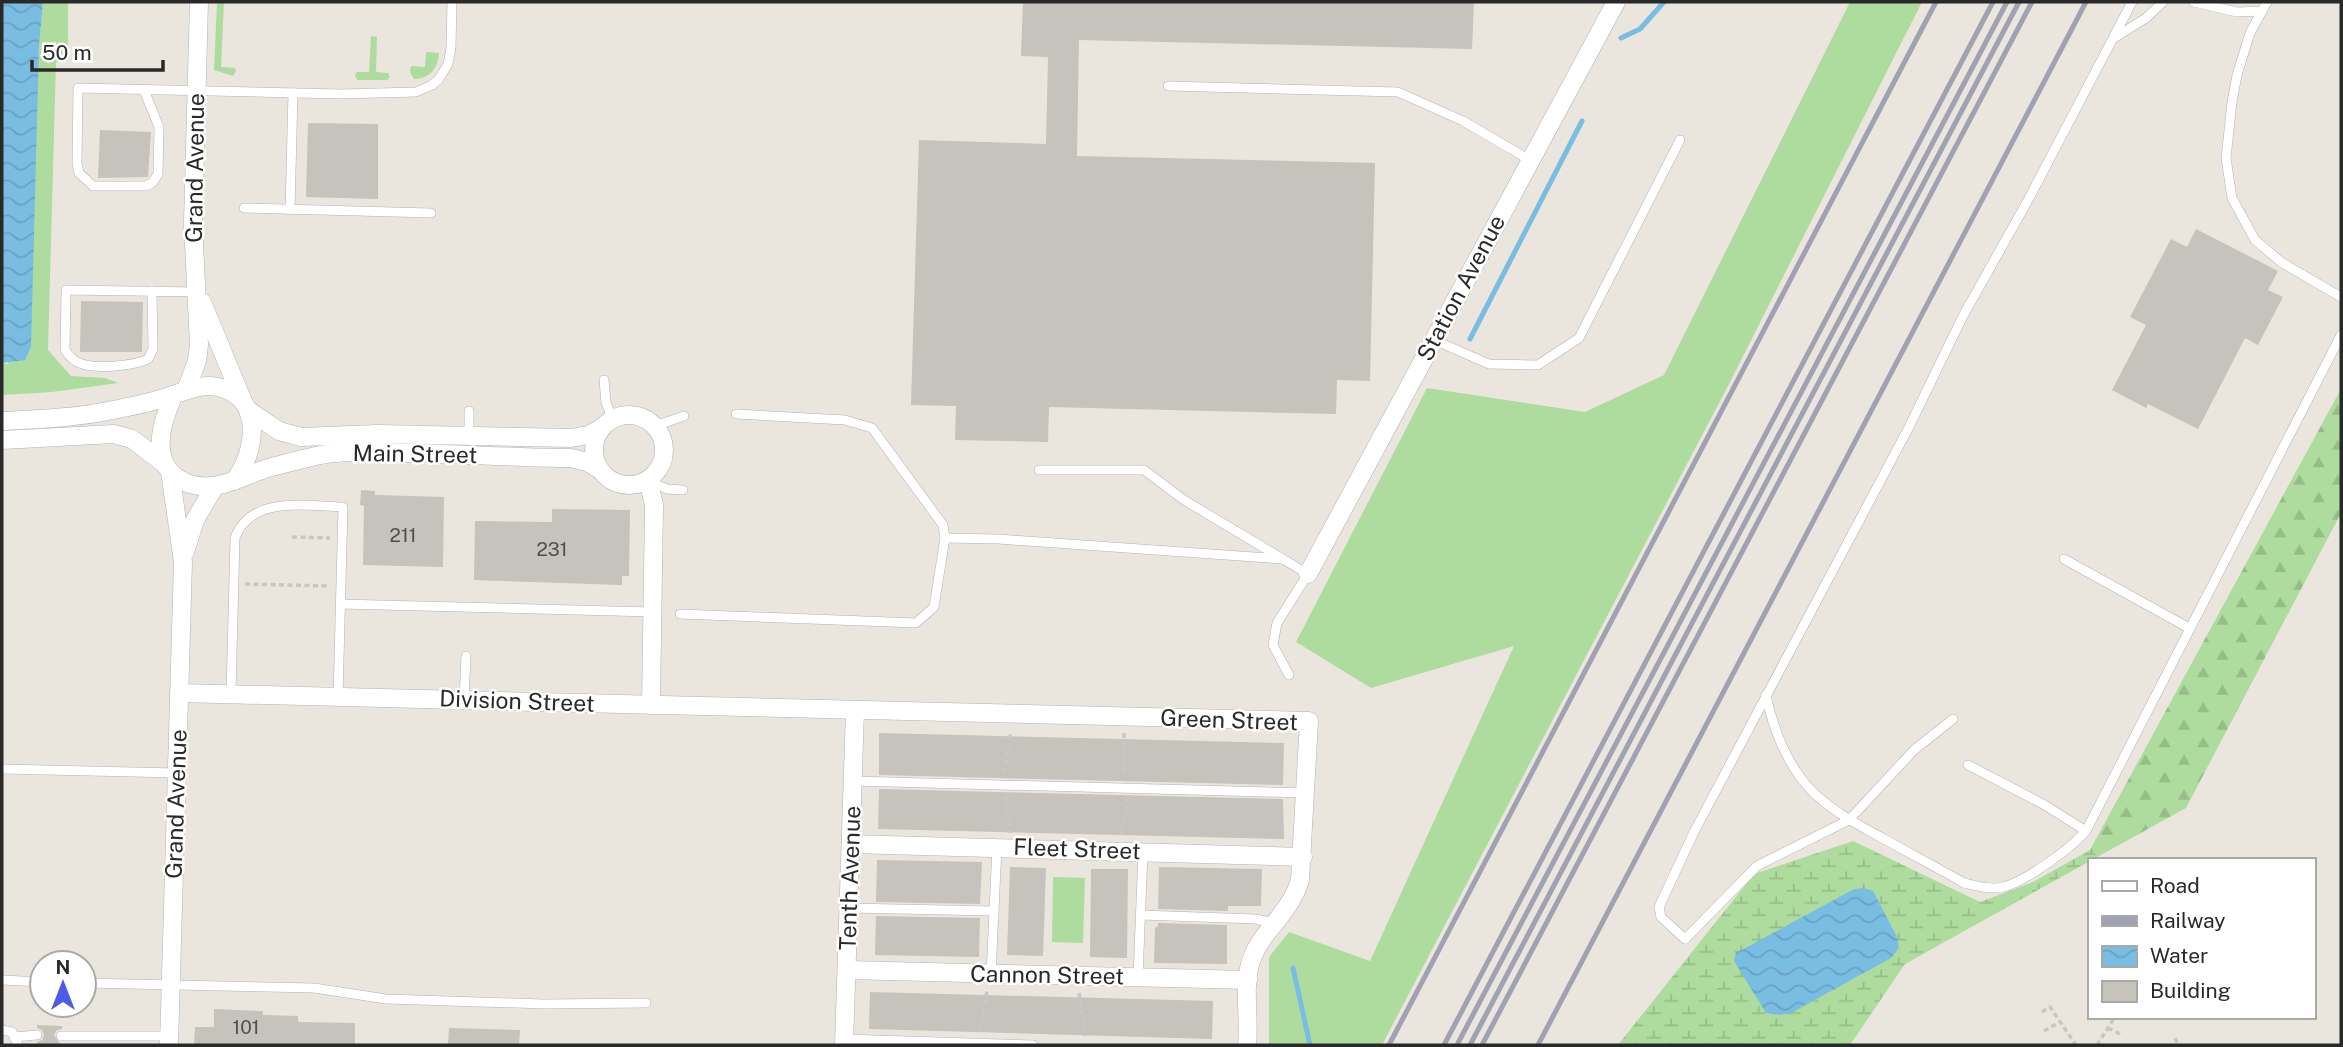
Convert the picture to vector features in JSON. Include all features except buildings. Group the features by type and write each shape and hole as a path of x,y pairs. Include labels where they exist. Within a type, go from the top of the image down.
{"street":[{"name":"Grand Avenue","path":"180,393 198,353 198,292 193,232 199,2"},
{"name":"Station Avenue","path":"1308,574 1616,2"},
{"name":"Grand Avenue","path":"198,292 245,405"},
{"path":"2,421 95,414 203,386 220,387 234,393 245,405 253,434 251,449 244,466 233,481 215,486 184,482 132,439 114,434 2,440"},
{"path":"166,467 161,428 180,393"},
{"name":"Main Street","path":"245,405 279,431 301,437 469,435 571,438 588,435 607,424"},
{"path":"634,415 648,419 655,426 662,438 662,454 659,468 648,480 633,485 618,483 604,475 599,469 595,450 607,424 634,415"},
{"name":"Main Street","path":"233,481 278,465 324,455 368,452 571,458 587,462 599,469"},
{"name":"Grand Avenue","path":"166,467 183,562 169,1041"},
{"path":"648,480 654,505 651,705"},
{"name":"Grand Avenue","path":"183,562 195,520 215,486"},
{"name":"Division Street","path":"179,692 855,710"},
{"name":"Tenth Avenue","path":"844,1042 855,710"},
{"name":"Green Street","path":"855,710 1309,721 1302,870 1297,892 1254,953 1249,967 1247,1045"},
{"name":"Fleet Street","path":"851,844 1003,842 1303,857"},
{"name":"Cannon Street","path":"847,970 989,982 1138,977 1248,980"}],"lane":[{"path":"144,90 159,128 158,174 153,183 146,186 93,186 79,173 77,163 78,88 408,93 432,85 448,64 452,2"},
{"path":"1953,719 1914,750 1849,820 1757,866 1685,939 1661,918 1659,907 1694,832 1909,427 1963,316 2027,202 2132,2"},
{"path":"2113,38 2146,18 2163,2"},
{"path":"2194,2 2237,12 2262,11"},
{"path":"2267,2 2250,33 2232,102 2226,158 2232,198 2255,240 2281,262 2341,297"},
{"path":"1168,86 1398,92 1462,121 1530,160"},
{"path":"290,210 293,93"},
{"path":"1433,340 1489,364 1538,365 1579,338 1680,140"},
{"path":"244,208 431,213"},
{"path":"152,291 153,349 148,359 136,364 81,364 65,350 66,289 198,292"},
{"path":"1766,695 1770,718 1791,762 1810,789 1849,820 1965,883 1984,888 2003,887 2021,880 2078,841 2087,831 2341,335"},
{"path":"604,380 607,424"},
{"path":"469,454 470,411"},
{"path":"680,614 916,623 934,607 946,538 943,525 872,428 845,420 736,414"},
{"path":"655,426 684,416"},
{"path":"1039,470 1144,470 1184,499 1308,574 1277,623 1273,645 1289,675"},
{"path":"648,480 667,489 683,490"},
{"path":"230,694 234,545 237,531 247,519 263,510 284,505 343,507 338,697"},
{"path":"946,538 998,539 1282,559"},
{"path":"2064,559 2189,628"},
{"path":"340,604 652,612"},
{"path":"464,700 466,656"},
{"path":"1968,765 2043,804 2087,831"},
{"path":"2,769 177,773"},
{"path":"853,781 1306,793"},
{"path":"989,982 1003,842"},
{"path":"1138,977 1143,851"},
{"path":"849,908 994,911"},
{"path":"1140,915 1255,919 1276,924"},
{"path":"2,980 28,981"},
{"path":"98,983 314,988 386,999 544,1004 646,1003"},
{"path":"2,1030 12,1032 16,1041 37,1035"},
{"path":"61,1036 169,1041"},
{"path":"844,1042 1033,1045"}],"path":[{"path":"292,537 342,539"},
{"path":"233,583 341,586"},
{"path":"1004,774 1011,731"},
{"path":"1124,733 1125,778"},
{"path":"1003,842 1006,794"},
{"path":"1127,839 1121,832 1128,797"},
{"path":"979,1033 989,982"},
{"path":"1079,993 1085,1036"},
{"path":"2042,1012 2050,1007 2076,1045"},
{"path":"2097,1045 2114,1019"},
{"path":"2044,1031 2060,1022"},
{"path":"2108,1028 2120,1034"},
{"path":"2175,1038 2178,1045"}],"green space":[{"path":"43,2 68,2 68,61 56,62 48,350 71,376 105,378 118,383 52,392 2,395 2,363 8,364"},
{"path":"217,2 224,2 221,67 235,68 233,76 214,70"},
{"path":"1850,2 1922,2 1729,384 1382,1045 1269,1045 1269,957 1289,932 1370,961 1514,646 1371,688 1296,642 1427,388 1585,412 1664,375"},
{"path":"371,36 377,37 376,72 388,73 390,77 387,80 357,80 355,75 357,72 369,72"},
{"path":"426,52 439,53 437,63 429,75 414,79 410,72 411,66 425,67"},
{"path":"2341,389 2341,513 2186,808 2099,856 2090,850"},
{"path":"1853,841 1980,902 2033,882 2090,850 2099,856 2088,858 2088,862 1905,964 1850,1045 1618,1045 1754,874"},
{"path":"1053,877 1085,878 1083,943 1052,942"}],"water":[{"path":"2,2 43,2 39,46 31,347 25,360 2,363"},
{"path":"1854,889 1873,891 1897,937 1899,948 1891,958 1791,1013 1766,1013 1734,961 1736,953"}],"waterway":[{"path":"1621,38 1640,29 1664,2"},
{"path":"1470,339 1582,121"},
{"path":"1293,968 1310,1045"}],"railway":[{"path":"1389,1045 1936,2"},
{"path":"1444,1045 1993,2"},
{"path":"1457,1045 2007,2"},
{"path":"1470,1045 2019,2"},
{"path":"1482,1045 2032,2"},
{"path":"1538,1045 2086,2"}]}
